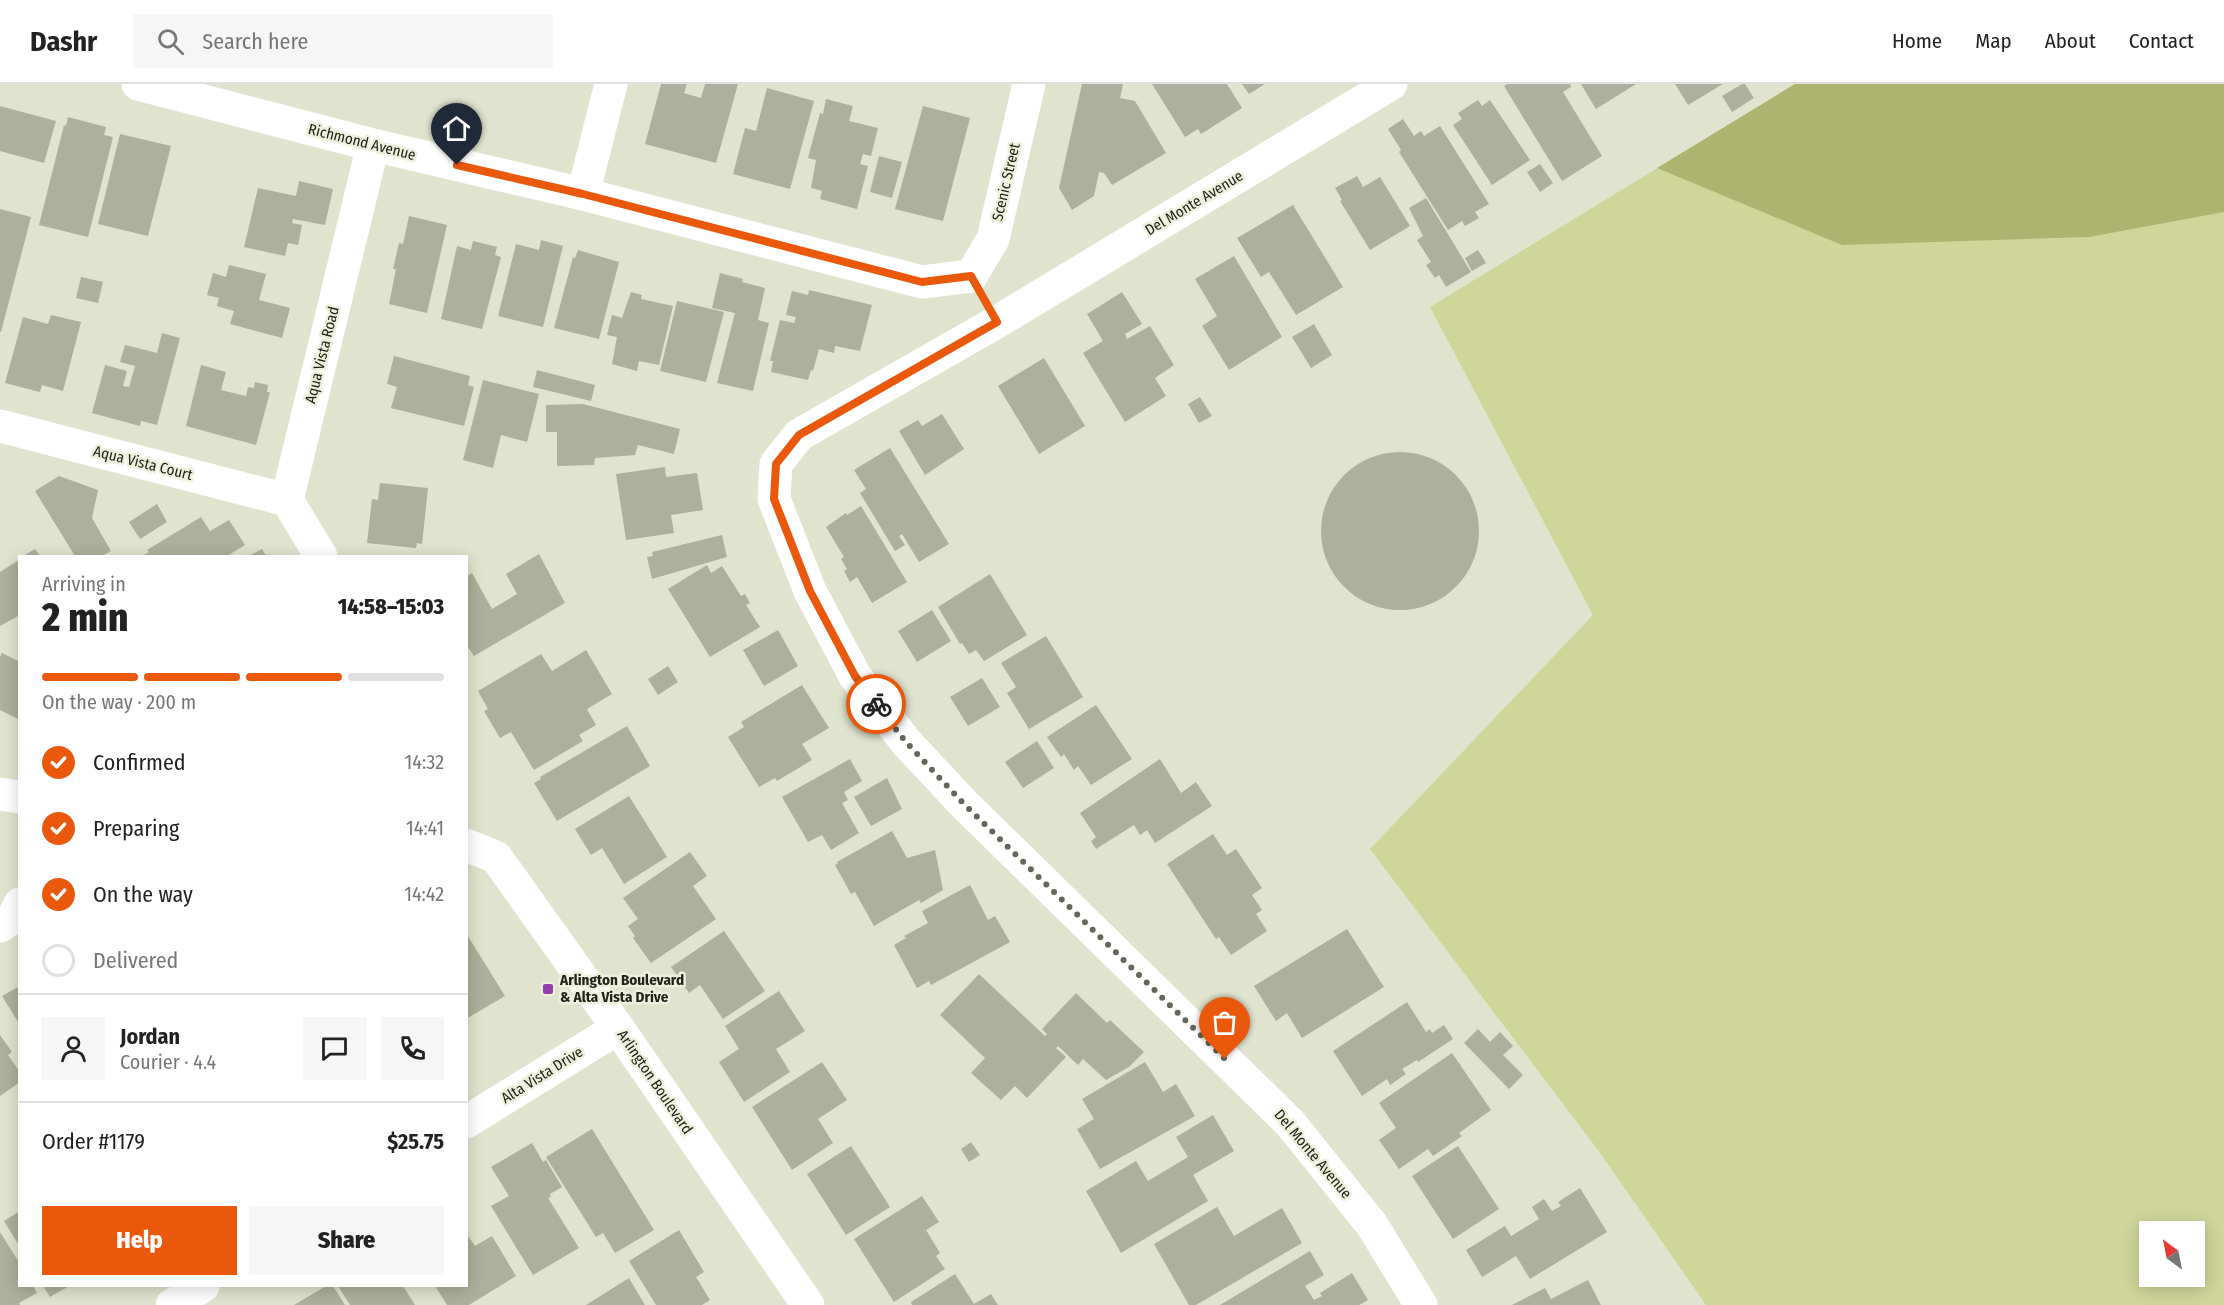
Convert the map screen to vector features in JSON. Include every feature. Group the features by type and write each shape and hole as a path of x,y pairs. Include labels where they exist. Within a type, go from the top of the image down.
{"street":[{"name":"Richmond Avenue","path":"138,84 201,92 373,145 583,194 922,282 971,276"},
{"path":"583,194 611,84"},
{"name":"Scenic Street","path":"971,276 993,239 1029,84"},
{"name":"Del Monte Avenue","path":"1391,84 997,322 799,435 776,464 774,499 810,591 855,676 906,742 964,804 1290,1123 1372,1226 1421,1305"},
{"name":"Aqua Vista Road","path":"287,500 373,145"},
{"path":"971,276 997,322"},
{"name":"Aqua Vista Court","path":"0,426 287,500"},
{"path":"287,500 320,555"},
{"path":"0,794 18,797"},
{"name":"Arlington Boulevard","path":"468,846 496,857 618,1028 808,1305"},
{"path":"0,926 13,918 18,908"},
{"name":"Alta Vista Drive","path":"468,1121 618,1028"},
{"path":"172,1305 201,1287"}],"green space":[{"path":"1795,84 2224,84 2224,1305 1706,1305 1598,1150 1370,849 1593,615 1430,307"},
{"path":"1795,84 2224,84 2224,212 2089,237 1842,245 1657,168"}],"building":[{"path":"661,84 687,84 684,93 701,98 705,84 738,84 716,163 645,144"},
{"path":"1082,84 1123,84 1120,98 1135,101 1166,153 1112,185 1104,173 1099,172 1094,196 1072,210 1059,188"},
{"path":"1152,84 1227,84 1242,108 1201,134 1198,129 1185,137"},
{"path":"1242,84 1265,84 1249,94"},
{"path":"1507,84 1570,84 1571,87 1563,92 1602,156 1562,181 1504,86"},
{"path":"1581,84 1636,84 1596,109"},
{"path":"1675,84 1723,84 1688,105"},
{"path":"1745,84 1754,98 1732,112 1722,96"},
{"path":"767,88 814,101 790,189 733,174 745,128 756,131"},
{"path":"826,99 853,106 849,121 878,128 871,156 863,154 860,164 868,166 857,209 820,199 822,191 811,188 816,160 808,158"},
{"path":"1478,100 1482,106 1490,100 1530,160 1492,185 1453,125 1462,119 1458,113"},
{"path":"0,106 56,121 44,163 0,151"},
{"path":"923,106 970,118 943,221 895,209"},
{"path":"68,117 106,127 104,135 113,137 88,237 39,225"},
{"path":"1403,119 1414,136 1421,131 1424,136 1440,126 1489,204 1475,212 1479,218 1465,226 1462,221 1448,230 1399,152 1401,150 1388,129"},
{"path":"120,134 171,146 148,236 98,224"},
{"path":"879,156 902,162 892,198 870,192"},
{"path":"1540,164 1553,183 1540,192 1527,172"},
{"path":"1357,176 1363,187 1380,177 1410,226 1370,250 1340,201 1342,200 1335,188"},
{"path":"299,181 333,189 325,225 293,219 292,223 302,225 298,245 288,243 285,256 244,247 258,188 296,196"},
{"path":"1426,198 1471,272 1446,287 1439,275 1435,278 1426,265 1431,262 1417,240 1423,236 1409,208"},
{"path":"1293,205 1343,287 1296,315 1269,272 1261,277 1237,238"},
{"path":"0,209 31,217 1,332 0,332"},
{"path":"409,216 447,225 427,313 389,304 396,269 393,269 399,243 403,244"},
{"path":"541,240 563,246 543,327 498,316 516,244 539,250"},
{"path":"473,241 497,247 495,255 501,257 482,329 441,319 457,246 471,250"},
{"path":"578,250 619,262 599,339 554,328 573,257 575,258"},
{"path":"1478,250 1486,263 1472,271 1465,258"},
{"path":"1234,256 1282,337 1229,370 1202,326 1217,316 1195,279"},
{"path":"229,265 266,274 259,300 290,308 282,338 230,324 234,311 217,306 219,298 207,295 213,273 226,277"},
{"path":"720,273 765,288 758,320 769,323 753,391 717,383 735,313 712,308"},
{"path":"81,277 103,282 98,303 76,298"},
{"path":"809,290 872,305 860,351 835,346 834,353 819,349 808,380 771,372 773,361 770,361 780,320 794,323 796,317 786,315 792,291 808,295"},
{"path":"631,292 642,295 641,299 673,306 659,365 639,361 637,371 612,364 617,337 607,335 612,315 622,318"},
{"path":"1122,292 1142,324 1125,334 1127,339 1150,326 1174,365 1155,378 1166,396 1125,422 1083,353 1103,341 1087,314"},
{"path":"677,301 724,312 706,382 660,371"},
{"path":"51,315 81,322 63,391 42,385 40,392 5,383 23,317 48,324"},
{"path":"1314,324 1332,355 1311,368 1292,337"},
{"path":"162,333 180,338 157,425 141,421 140,426 92,413 105,365 127,371 123,386 129,387 135,366 120,362 125,345 157,353"},
{"path":"394,356 470,376 468,385 474,387 464,426 391,408 397,387 387,384"},
{"path":"1044,358 1085,426 1039,454 998,386"},
{"path":"201,365 226,372 221,390 246,396 248,387 254,388 255,382 268,385 267,392 270,392 256,445 186,426"},
{"path":"537,370 595,385 591,401 533,387"},
{"path":"483,380 539,394 527,442 501,435 493,468 463,460"},
{"path":"1200,397 1212,416 1199,423 1188,404"},
{"path":"583,404 680,429 674,454 638,445 635,455 595,458 594,465 557,466 557,432 546,432 546,405"},
{"path":"942,414 964,449 925,475 899,431 918,420 922,426"},
{"path":"890,448 949,544 919,562 902,534 899,536 905,545 895,551 860,493 866,489 854,470"},
{"path":"1400,452 1430,458 1444,465 1456,475 1466,487 1473,501 1479,531 1473,561 1466,575 1456,587 1444,597 1430,604 1400,610 1370,604 1356,597 1344,587 1334,575 1327,561 1321,531 1327,501 1334,487 1344,475 1356,465 1370,458"},
{"path":"665,467 666,477 697,473 703,510 671,515 674,533 626,540 616,474"},
{"path":"59,476 98,490 92,518 111,551 104,555 74,555 35,491"},
{"path":"380,483 428,488 422,544 417,543 416,548 367,543 372,499 378,500"},
{"path":"157,504 167,522 140,539 129,522"},
{"path":"861,506 907,582 872,603 857,577 850,582 844,571 847,569 841,559 844,557 826,527"},
{"path":"201,517 210,531 229,520 245,545 229,555 144,555 149,552 147,550"},
{"path":"722,535 727,557 652,579 647,557 653,556 652,552"},
{"path":"35,549 39,555 25,555"},
{"path":"262,549 265,555 251,555"},
{"path":"539,554 565,603 474,656 468,647 468,576 472,573 492,609 517,594 506,574"},
{"path":"17,561 18,563 18,616 0,626 0,572"},
{"path":"707,565 711,573 722,566 741,596 745,594 750,603 746,605 760,627 710,657 668,589"},
{"path":"990,574 1027,635 984,661 976,650 969,654 962,643 960,644 938,607"},
{"path":"932,610 951,641 917,662 898,631"},
{"path":"778,630 798,666 764,686 743,650"},
{"path":"1046,636 1083,697 1029,729 1007,693 1016,687 1001,663"},
{"path":"586,650 612,694 587,709 596,725 579,735 583,741 534,770 511,732 500,738 484,711 488,709 478,691 541,654 552,671"},
{"path":"2,653 18,661 18,719 0,710 0,657"},
{"path":"668,666 678,682 658,695 648,679"},
{"path":"982,678 1000,707 968,726 950,697"},
{"path":"802,685 829,728 802,744 812,760 777,781 775,778 759,787 728,737 744,727 741,722"},
{"path":"1096,705 1132,759 1091,785 1078,766 1074,770 1064,754 1061,757 1047,737"},
{"path":"627,726 650,766 557,821 534,783 541,779 540,777"},
{"path":"1037,741 1054,768 1023,788 1005,762"},
{"path":"850,759 862,781 844,792 848,800 842,803 859,833 831,850 822,835 808,842 782,797"},
{"path":"1160,759 1181,793 1196,782 1212,806 1155,843 1147,830 1140,835 1134,825 1096,849 1091,841 1096,837 1080,813"},
{"path":"887,778 902,809 871,826 854,797"},
{"path":"629,796 667,857 624,884 602,848 591,855 575,829"},
{"path":"892,831 907,858 935,850 943,890 921,903 919,900 874,926 855,892 851,894 835,865"},
{"path":"1213,834 1227,855 1236,849 1262,888 1252,895 1262,910 1256,914 1267,931 1231,955 1219,937 1216,939 1167,864"},
{"path":"690,852 707,876 693,886 716,919 651,963 633,938 635,936 628,926 638,919 623,898"},
{"path":"970,885 988,920 995,916 1010,942 931,985 929,981 917,988 894,945 906,938 904,936 928,923 922,911"},
{"path":"1347,929 1384,987 1302,1038 1287,1013 1276,1021 1254,986"},
{"path":"724,931 765,991 723,1019 700,985 689,993 671,967"},
{"path":"468,936 505,996 468,1018"},
{"path":"979,974 1045,1036 1047,1034 1042,1029 1076,993 1107,1023 1110,1020 1144,1052 1129,1067 1106,1080 1083,1059 1078,1065 1058,1046 1056,1048 1066,1057 1027,1098 1015,1086 1001,1100 971,1073 985,1058 940,1015"},
{"path":"18,987 18,1022 2,996"},
{"path":"779,991 805,1031 776,1049 790,1072 744,1102 719,1062 739,1049 725,1026"},
{"path":"1407,1002 1426,1032 1430,1029 1432,1033 1444,1025 1453,1039 1418,1062 1417,1060 1402,1069 1406,1074 1390,1085 1387,1079 1362,1096 1333,1051"},
{"path":"1478,1029 1490,1042 1500,1032 1513,1046 1503,1055 1523,1075 1509,1089 1464,1043"},
{"path":"0,1035 12,1052 8,1055 18,1069 18,1083 0,1096"},
{"path":"1452,1053 1491,1110 1459,1133 1462,1136 1433,1156 1428,1149 1399,1169 1379,1140 1396,1128 1379,1103"},
{"path":"822,1062 847,1100 818,1119 833,1143 792,1170 752,1107"},
{"path":"1145,1062 1163,1092 1176,1084 1195,1116 1100,1169 1077,1129 1094,1119 1082,1099"},
{"path":"1213,1115 1234,1151 1193,1175 1208,1201 1121,1253 1086,1191 1136,1161 1148,1181 1188,1157 1176,1137"},
{"path":"592,1129 654,1230 615,1253 603,1233 596,1237 546,1157"},
{"path":"971,1142 980,1155 969,1162 961,1149"},
{"path":"532,1143 543,1162 546,1160 562,1187 550,1194 551,1197 548,1198 579,1248 533,1275 491,1206 509,1196 491,1167"},
{"path":"851,1146 890,1207 846,1235 807,1174"},
{"path":"1458,1146 1499,1209 1453,1239 1412,1176"},
{"path":"1580,1188 1607,1232 1530,1279 1516,1256 1482,1277 1466,1250 1505,1226 1511,1236 1539,1219 1532,1207 1544,1199 1552,1211 1561,1206 1558,1202"},
{"path":"922,1196 939,1222 926,1230 940,1253 936,1256 945,1269 894,1302 854,1239"},
{"path":"1217,1207 1234,1236 1282,1208 1302,1243 1196,1305 1189,1305 1154,1244"},
{"path":"18,1212 18,1244 4,1221"},
{"path":"679,1230 704,1272 696,1277 710,1300 702,1305 656,1305 629,1261"},
{"path":"0,1232 18,1261 18,1287 34,1287 37,1293 19,1303 20,1305 0,1305"},
{"path":"468,1236 475,1246 492,1236 516,1276 469,1305 447,1305 436,1287 468,1287"},
{"path":"1310,1251 1324,1275 1305,1286 1314,1300 1322,1296 1320,1293 1352,1273 1368,1300 1359,1305 1220,1305"},
{"path":"955,1274 974,1304 991,1294 998,1305 912,1305 911,1302"},
{"path":"629,1278 645,1305 586,1305"},
{"path":"1588,1280 1601,1305 1512,1305 1545,1288 1551,1299"},
{"path":"44,1287 67,1287 50,1297"},
{"path":"324,1287 334,1287 345,1305 294,1305"},
{"path":"339,1287 404,1287 415,1305 350,1305"}],"way so far":[{"path":"876,704 906,742 964,804 1225,1059"}],"place":[{"name":"Arlington Boulevard & Alta Vista Drive","path":"548,989"}],"route":[{"path":"457,165 583,194 922,282 971,276 997,322 799,435 776,464 774,499 810,591 855,676 876,704"}]}
